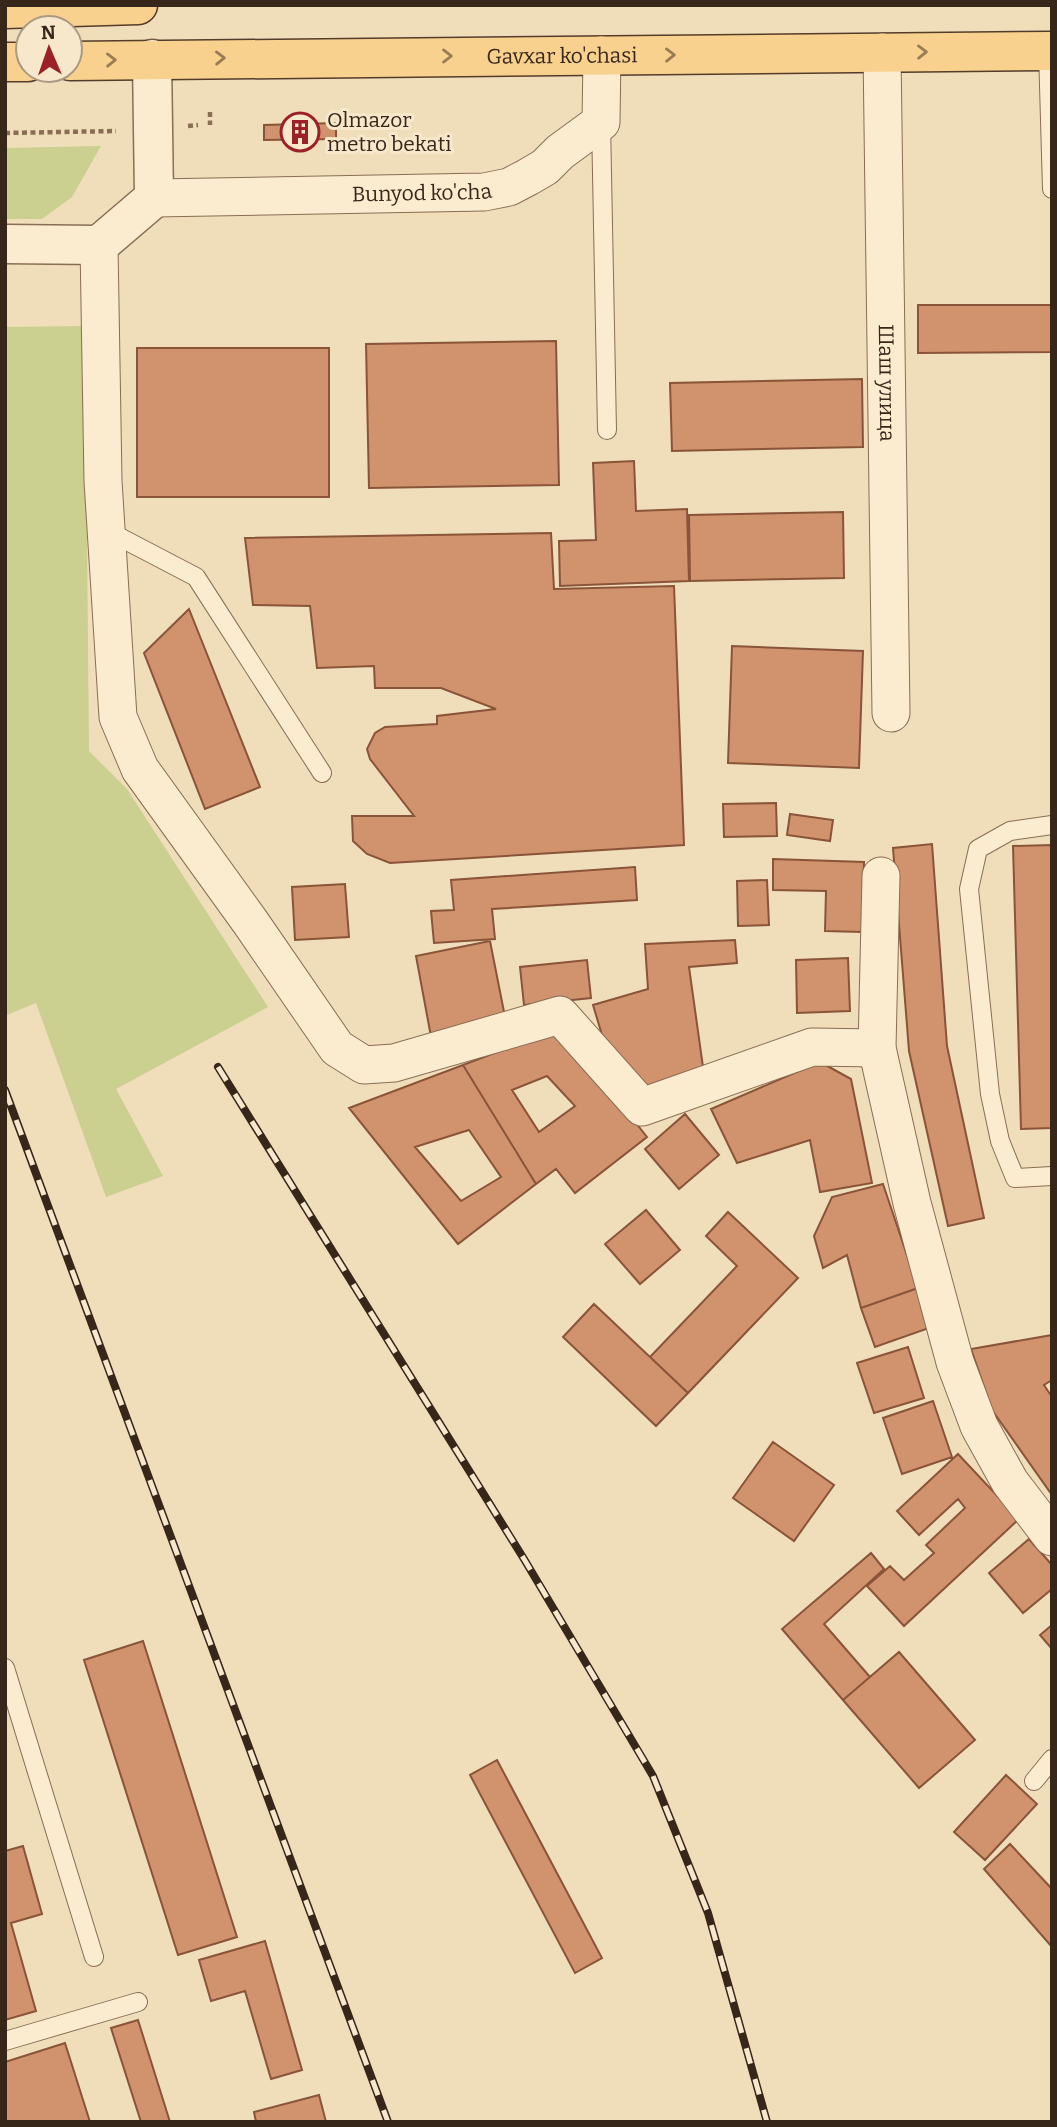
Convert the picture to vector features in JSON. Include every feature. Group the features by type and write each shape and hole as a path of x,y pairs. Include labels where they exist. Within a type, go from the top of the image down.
{"main road":[{"path":"5,9 138,5"},
{"path":"150,5 152,58"},
{"name":"Gavxar ko'chasi","path":"84,60 1050,51"}],"street":[{"name":"Шаш улица","path":"882,52 891,713"},
{"path":"601,122 602,55"},
{"path":"5,244 99,245 154,198 152,58"},
{"name":"Bunyod ko'cha","path":"154,198 484,192 509,187 545,167 560,152 601,122"},
{"path":"99,245 103,481 118,717 139,769 251,922 337,1048 364,1065 394,1063 559,1015 642,1107 812,1047 877,1048"},
{"path":"881,876 877,1048 912,1203 954,1362 979,1426 1010,1482 1052,1537"}],"lane":[{"path":"1050,51 1052,190"},
{"path":"601,122 607,430"},
{"path":"106,530 196,577 322,773"},
{"path":"1052,825 1010,831 978,849 969,889 990,1094 1000,1141 1015,1178 1052,1176"},
{"path":"5,1668 94,1957"},
{"path":"1034,1781 1052,1759"},
{"path":"5,2041 138,2002"}],"path":[{"path":"211,112 211,125"},
{"path":"5,132 107,132"}],"green space":[{"path":"101,146 72,197 42,219 5,219 5,148"},
{"path":"85,326 89,751 127,789 268,1007 116,1089 163,1176 106,1197 36,1003 5,1016 5,327"}],"building":[{"name":"Olmazor metro bekati","path":"336,123 336,139 264,140 264,125"},
{"path":"918,305 1051,305 1051,352 918,353"},
{"path":"556,341 559,485 369,488 366,344"},
{"path":"137,348 329,348 329,497 137,497"},
{"path":"862,379 863,447 672,451 670,383"},
{"path":"634,461 636,511 687,509 689,581 560,586 559,541 596,540 593,463"},
{"path":"843,512 844,578 690,581 689,515"},
{"path":"551,533 554,589 674,586 684,845 390,863 367,854 353,841 352,816 414,816 370,759 367,749 375,733 385,727 437,724 437,716 496,709 441,688 375,688 374,666 317,668 310,606 253,605 245,538"},
{"path":"189,609 260,787 205,809 144,653"},
{"path":"732,646 863,651 859,768 728,763"},
{"path":"776,803 777,836 724,837 723,804"},
{"path":"790,814 833,820 830,841 787,835"},
{"path":"932,844 947,1046 984,1218 948,1226 909,1051 893,848"},
{"path":"1052,845 1052,1128 1021,1129 1013,846"},
{"path":"773,859 864,862 862,932 825,931 826,891 773,890"},
{"path":"635,867 637,900 492,909 495,939 434,943 431,911 454,910 451,880"},
{"path":"767,880 769,925 738,926 737,881"},
{"path":"345,884 349,937 295,940 292,887"},
{"path":"735,940 737,963 689,967 703,1067 638,1089 605,1045 593,1005 648,989 645,944"},
{"path":"490,941 507,1027 432,1042 416,956"},
{"path":"848,958 850,1011 797,1013 796,960"},
{"path":"587,960 591,998 524,1005 520,967"},
{"path":"561,1028 647,1137 575,1193 556,1169 536,1184 463,1065","holes":["547,1076 575,1106 539,1132 512,1090"]},
{"path":"820,1062 851,1079 872,1183 820,1192 810,1140 737,1163 711,1109"},
{"path":"463,1065 536,1184 458,1244 349,1108","holes":["469,1130 501,1177 461,1201 415,1147"]},
{"path":"685,1114 719,1155 679,1189 645,1149"},
{"path":"883,1184 918,1288 861,1308 847,1255 823,1268 814,1236 832,1197"},
{"path":"646,1210 680,1250 640,1284 605,1244"},
{"path":"728,1212 798,1278 688,1393 650,1357 737,1266 706,1236"},
{"path":"918,1288 932,1327 875,1347 861,1308"},
{"path":"594,1304 688,1393 656,1426 563,1337"},
{"path":"1052,1335 1052,1380 1044,1385 1052,1397 1052,1495 992,1410 971,1349"},
{"path":"908,1347 924,1398 874,1413 857,1363"},
{"path":"933,1401 952,1457 902,1474 883,1418"},
{"path":"773,1442 834,1485 794,1541 733,1498"},
{"path":"958,1454 1019,1519 904,1626 867,1586 890,1566 904,1580 934,1553 926,1545 965,1508 958,1499 919,1535 897,1511"},
{"path":"1029,1539 1052,1565 1052,1589 1023,1613 989,1573"},
{"path":"871,1553 884,1569 824,1624 870,1677 843,1700 782,1629"},
{"path":"1052,1625 1052,1649 1040,1635"},
{"path":"143,1641 237,1937 178,1955 84,1660"},
{"path":"899,1652 975,1740 919,1788 843,1700"},
{"path":"497,1760 602,1958 575,1973 470,1775"},
{"path":"1006,1775 1037,1804 985,1860 954,1832"},
{"path":"1010,1844 1052,1889 1052,1947 984,1869"},
{"path":"23,1846 42,1914 11,1923 36,2011 5,2020 5,1851"},
{"path":"265,1941 302,2070 271,2079 245,1991 211,2001 199,1960"},
{"path":"138,2020 170,2122 141,2122 111,2028"},
{"path":"65,2043 90,2122 5,2122 5,2062"},
{"path":"319,2095 326,2122 256,2122 254,2112"}],"railway":[{"path":"218,1067 524,1559 653,1776 708,1913 767,2122"},
{"path":"5,1090 388,2122"}],"place":[{"name":"Olmazor metro bekati","path":"300,132"}]}
